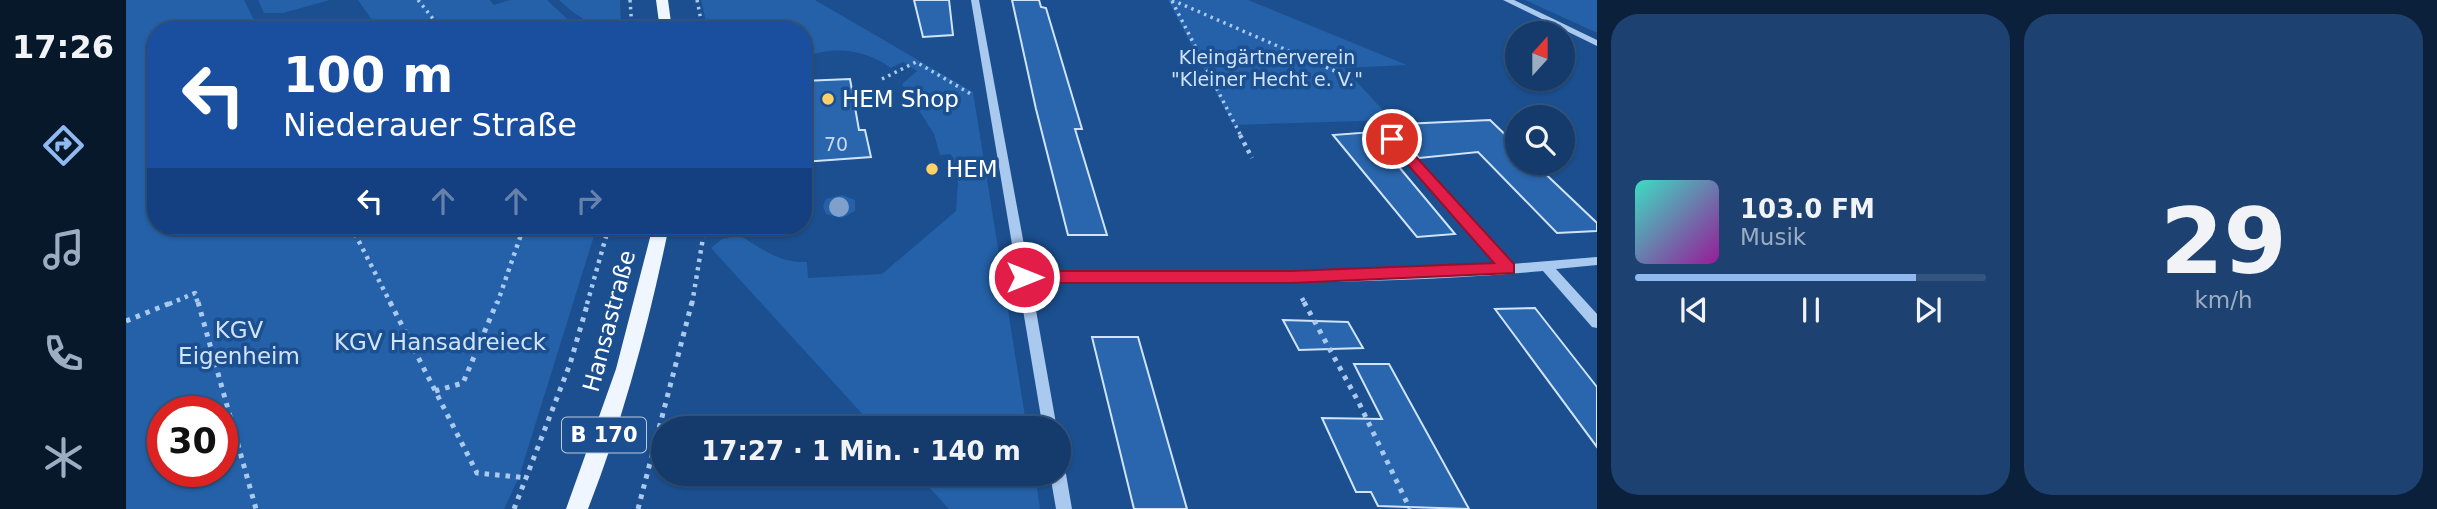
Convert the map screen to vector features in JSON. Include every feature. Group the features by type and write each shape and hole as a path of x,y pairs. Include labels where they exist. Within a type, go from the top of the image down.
{"main road":[{"path":"662,0 665,21"},
{"name":"Hansastraße","path":"577,509 592,474 627,360 659,235"}],"street":[{"path":"975,0 989,95 1048,416"},
{"path":"1507,0 1597,43"},
{"path":"1392,139 1508,269"},
{"path":"1024,277 1291,277 1547,267 1597,261"},
{"path":"1547,267 1597,324"},
{"path":"1060,486 1064,509"}],"path":[{"path":"418,0 435,21"},
{"path":"630,0 631,21"},
{"path":"696,0 700,21"},
{"path":"1172,0 1344,75"},
{"path":"1172,0 1252,158"},
{"path":"882,79 916,62 974,96 989,95"},
{"path":"356,235 477,473 528,478"},
{"path":"435,391 463,383 493,314 521,235"},
{"path":"514,509 570,364 606,235"},
{"path":"638,509 692,304 704,235"},
{"path":"1291,277 1359,403 1409,509"},
{"path":"126,321 195,293 256,509"}],"green space":[{"path":"126,0 244,0 254,21 147,21 147,235 594,235 519,477 504,509 126,509"},
{"path":"258,0 330,0 283,13 264,13"},
{"path":"358,0 490,0 494,5 510,0 547,0 569,21 373,21"},
{"path":"559,0 620,0 621,21 587,21"},
{"path":"701,0 815,0 973,92 1025,416 864,416 711,248 722,239 739,235 779,258 807,262 808,278 882,274 956,211 958,182 951,154 940,155 934,134 902,84 917,71 903,62 891,68 871,57 848,51 825,51 812,55 812,21 706,21"},
{"name":"Kleingärtnerverein \"Kleiner Hecht e. V.\"","path":"1168,0 1248,0 1407,65 1344,68 1392,120 1233,125"},
{"path":"1525,0 1597,0 1597,33"},
{"path":"842,195 855,200 855,211 842,218 826,214 823,206 826,199"},
{"path":"928,486 1037,486 1040,509 949,509"}],"building":[{"path":"914,0 949,0 953,35 923,37"},
{"path":"1012,0 1039,0 1041,7 1046,8 1082,129 1075,129 1107,235 1068,235"},
{"path":"850,79 859,130 865,130 871,157 812,161 812,81"},
{"path":"1490,120 1505,134 1505,175 1547,175 1597,223 1597,231 1557,233 1478,152 1419,158 1399,135 1392,134 1386,140 1402,160 1394,161 1455,234 1417,237 1333,135 1386,131 1381,125"},
{"path":"1535,308 1597,387 1597,447 1495,309"},
{"path":"1283,320 1348,322 1363,348 1299,350"},
{"path":"1092,337 1138,337 1187,509 1134,509"},
{"path":"1354,364 1389,364 1469,509 1378,506 1371,492 1356,492 1322,418 1382,419"}],"place":[{"name":"HEM Shop","path":"828,99"},
{"name":"HEM","path":"932,169"}],"route":[{"path":"1024,277 1291,277 1508,269 1392,139"}],"park label":[{"name":"KGV Hansadreieck","path":"440,342"},
{"name":"KGV Eigenheim","path":"239,343"}]}
